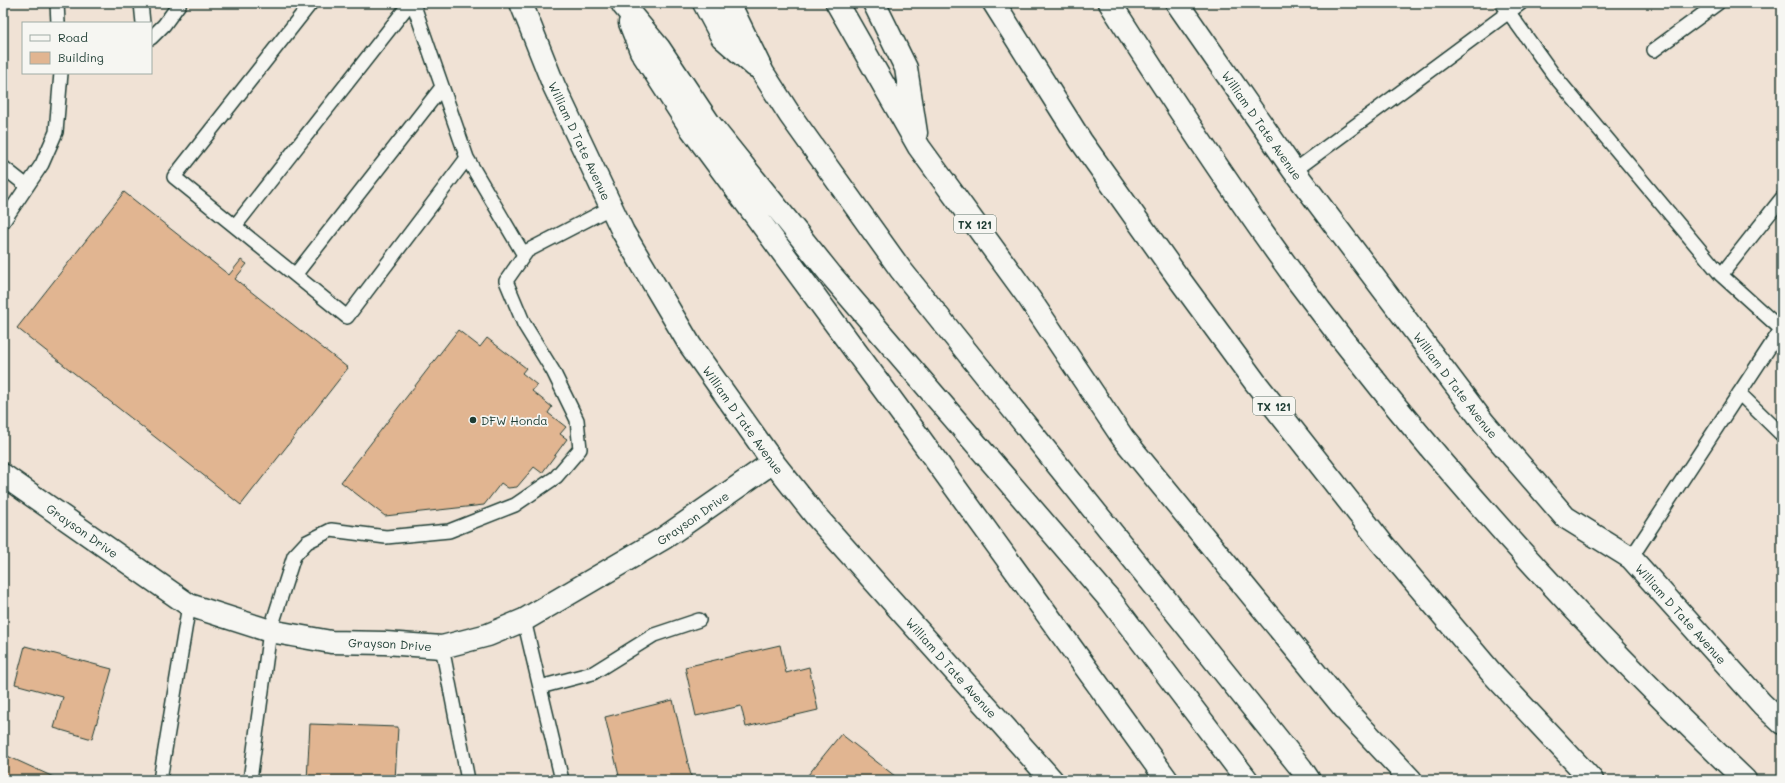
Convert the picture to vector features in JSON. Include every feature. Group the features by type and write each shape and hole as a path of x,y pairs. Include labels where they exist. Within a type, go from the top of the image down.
{"main road":[{"name":"William D Tate Avenue","path":"522,3 554,86 623,232 690,345 772,462 815,515 1052,780"},
{"path":"704,3 722,37 763,72"},
{"path":"729,3 763,72 790,115 901,270 1301,768 1309,780"},
{"name":"TX 121","path":"837,3 919,147 1029,298 1123,438 1349,714 1411,780"},
{"path":"874,3 906,68 919,147"},
{"name":"TX 121","path":"994,3 1081,141 1255,382 1381,542 1490,671 1592,780"},
{"path":"1110,3 1237,196 1296,279 1353,354 1450,472 1556,588 1668,705 1745,780"},
{"name":"William D Tate Avenue","path":"1178,3 1294,172 1484,423 1565,517 1631,558 1762,704 1782,723"},
{"path":"622,4 641,51 690,127 913,429 1167,780"},
{"path":"622,4 659,48 709,122 831,275 1111,601 1247,780"},
{"name":"Grayson Drive","path":"3,475 189,605 270,631 331,642 385,643 442,647 488,635 524,620 664,538 772,462"}],"lane":[{"path":"57,3 58,22"},
{"path":"141,3 143,22"},
{"path":"152,37 164,25 180,3"},
{"path":"311,3 174,177 347,317 467,158"},
{"path":"235,226 412,3"},
{"path":"412,3 467,158 524,256"},
{"path":"1294,172 1505,8 1521,3"},
{"path":"1654,50 1718,3"},
{"path":"1505,8 1553,74 1721,275 1782,329 1631,558"},
{"path":"3,222 42,164 56,132 61,74"},
{"path":"295,275 442,87"},
{"path":"3,167 27,186"},
{"path":"1721,275 1782,198"},
{"path":"250,780 270,631 294,556 307,542 331,530 386,537 449,531 515,505 556,477 580,449 577,420 553,371 524,324 506,281 527,251 612,207"},
{"path":"1740,393 1782,434"},
{"path":"160,780 189,605"},
{"path":"524,620 562,780"},
{"path":"540,687 593,673 654,635 699,620"},
{"path":"442,647 468,780"}],"building":[{"path":"124,192 229,275 241,260 247,264 235,279 348,368 241,505 17,328"},
{"name":"DFW Honda","path":"458,330 480,347 487,338 526,368 522,373 537,385 532,391 552,407 548,413 566,427 560,434 567,439 542,473 534,467 517,487 508,488 501,483 484,505 385,516 341,482"},
{"path":"780,645 786,673 809,667 818,710 746,727 741,706 696,716 685,667"},
{"path":"25,646 112,669 92,739 54,728 63,697 15,684"},
{"path":"673,700 692,780 620,780 605,717"},
{"path":"310,724 398,727 395,780 307,780"},
{"path":"841,734 900,780 804,780"},
{"path":"3,754 60,780 3,780"}],"place":[{"name":"DFW Honda","path":"473,420"}]}
